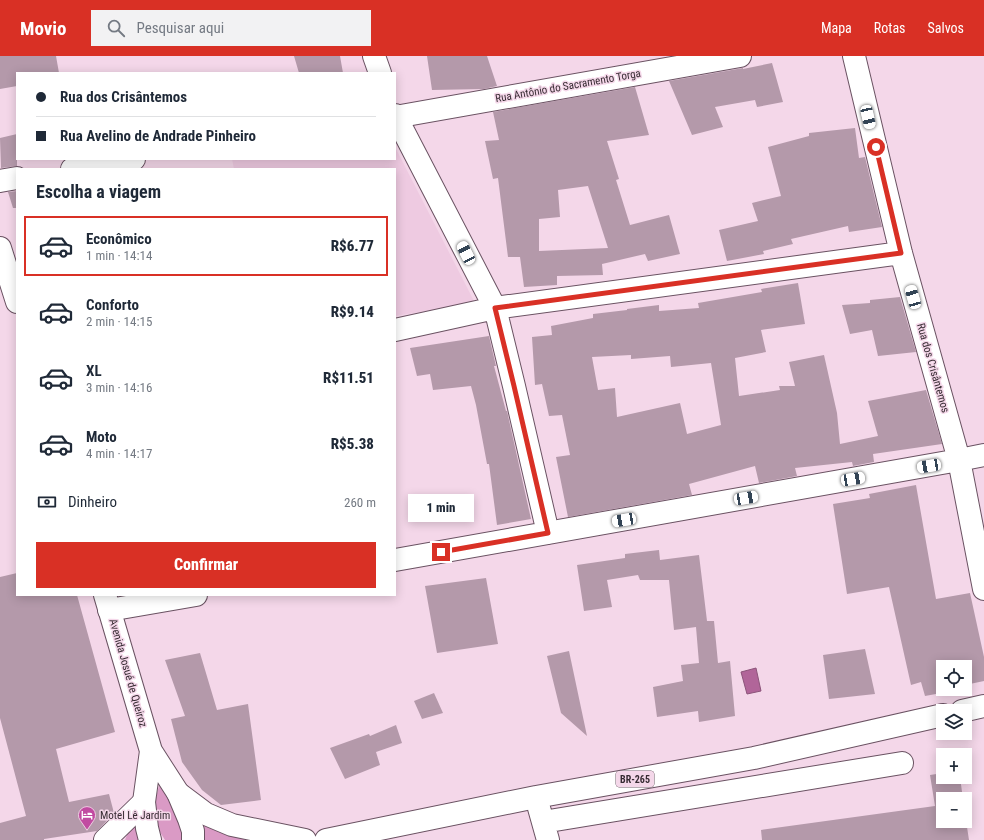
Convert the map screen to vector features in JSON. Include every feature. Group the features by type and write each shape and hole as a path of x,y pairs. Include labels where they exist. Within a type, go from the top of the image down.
{"main road":[{"path":"374,56 380,72"},
{"name":"Rua Antônio do Sacramento Torga","path":"396,116 740,56"},
{"name":"Rua dos Crisântemos","path":"854,56 901,253 959,460 984,589"},
{"path":"396,118 495,308 548,533"},
{"path":"78,168 128,160"},
{"path":"0,181 16,178"},
{"path":"0,248 4,278 16,300"},
{"path":"396,330 495,308 901,253"},
{"path":"396,560 984,455"},
{"path":"107,603 185,596"},
{"name":"Avenida Josué de Queiroz","path":"107,603 151,751 178,793 189,819 194,840"},
{"path":"972,709 984,706"},
{"name":"BR-265","path":"326,840 536,797 754,758 936,717"},
{"name":"Avenida Josué de Queiroz","path":"150,840 144,802 151,751"},
{"path":"536,797 546,831 902,763"},
{"path":"178,793 206,814 232,825 305,840"},
{"path":"105,840 144,802"}],"shaded area":[{"path":"396,149 475,303 396,316 396,168 234,168 232,160 396,160"},
{"path":"756,668 761,691 747,694 741,672"},
{"path":"160,782 173,793 185,840 165,840 158,829 154,805"},
{"path":"198,815 261,840 204,840"},
{"path":"133,819 141,840 125,840"}],"building":[{"path":"0,56 56,56 59,72 16,72 16,86 0,89"},
{"path":"294,56 340,56 343,72 299,72"},
{"path":"427,56 487,56 497,86 484,89 432,90"},
{"path":"772,63 783,102 757,107 755,100 715,107 723,127 692,135 669,81"},
{"path":"635,87 649,135 607,141 619,179 616,180 630,225 669,215 680,254 648,261 645,254 602,264 603,275 557,276 557,285 524,287 520,257 508,257 498,178 493,179 485,141 499,140 493,112","holes":["588,186 608,248 539,251 539,219 560,217 558,190"]},
{"path":"855,128 859,158 865,157 882,227 849,232 848,226 791,239 793,244 763,251 764,254 727,261 719,230 758,221 752,203 781,196 768,147 809,136 809,133"},
{"path":"16,134 17,166 1,168 0,138"},
{"path":"16,191 16,208 13,208 8,192"},
{"path":"798,283 805,324 761,330 766,352 735,358 739,396 780,390 779,386 795,386 789,362 824,355 837,413 840,444 878,436 868,401 926,390 942,444 873,454 874,462 853,466 852,462 795,468 797,476 759,483 755,466 689,484 692,495 568,517 556,457 570,455 562,415 549,416 542,384 535,385 532,337 552,335 551,326 593,318 593,314 659,305 659,311 699,308 698,303 762,292 761,289","holes":["631,355 631,359 670,356 671,367 711,363 721,425 687,434 680,403 617,417 615,388 598,390 592,357"]},
{"path":"900,297 916,352 878,356 872,330 850,334 842,305 870,303 870,300"},
{"path":"489,336 496,366 494,366 507,411 531,519 497,525 489,464 487,464 471,386 433,390 430,374 417,376 410,348"},
{"path":"916,485 936,599 970,593 984,657 984,681 972,684 972,660 936,660 936,694 925,696 921,682 911,685 889,587 847,594 833,504 870,498 869,494"},
{"path":"659,550 660,560 699,555 707,621 714,621 718,663 730,661 735,716 699,722 698,711 657,717 653,687 683,681 681,665 699,663 696,627 674,630 669,580 640,580 638,575 607,580 612,607 584,611 577,565 625,558 625,554"},
{"path":"16,573 16,596 77,596 115,732 56,749 69,802 109,794 114,813 97,831 44,840 0,840 0,823 26,816 0,718 0,577"},
{"path":"486,578 498,644 437,653 425,586"},
{"path":"865,649 875,694 829,699 823,655"},
{"path":"569,651 587,736 561,713 547,656"},
{"path":"200,653 217,710 248,704 261,800 221,805 202,790 182,762 171,719 185,716 165,660"},
{"path":"434,693 443,713 422,719 414,701"},
{"path":"396,725 402,743 376,752 380,765 345,779 330,748 369,734 370,736"},
{"path":"936,774 936,784 961,784 962,792 936,792 936,828 967,828 969,840 762,840 761,830 935,806 930,775"}],"place":[{"name":"Motel Lê Jardim","path":"87,830"}],"route":[{"path":"441,552 548,533 495,308 901,253 876,147"}]}
